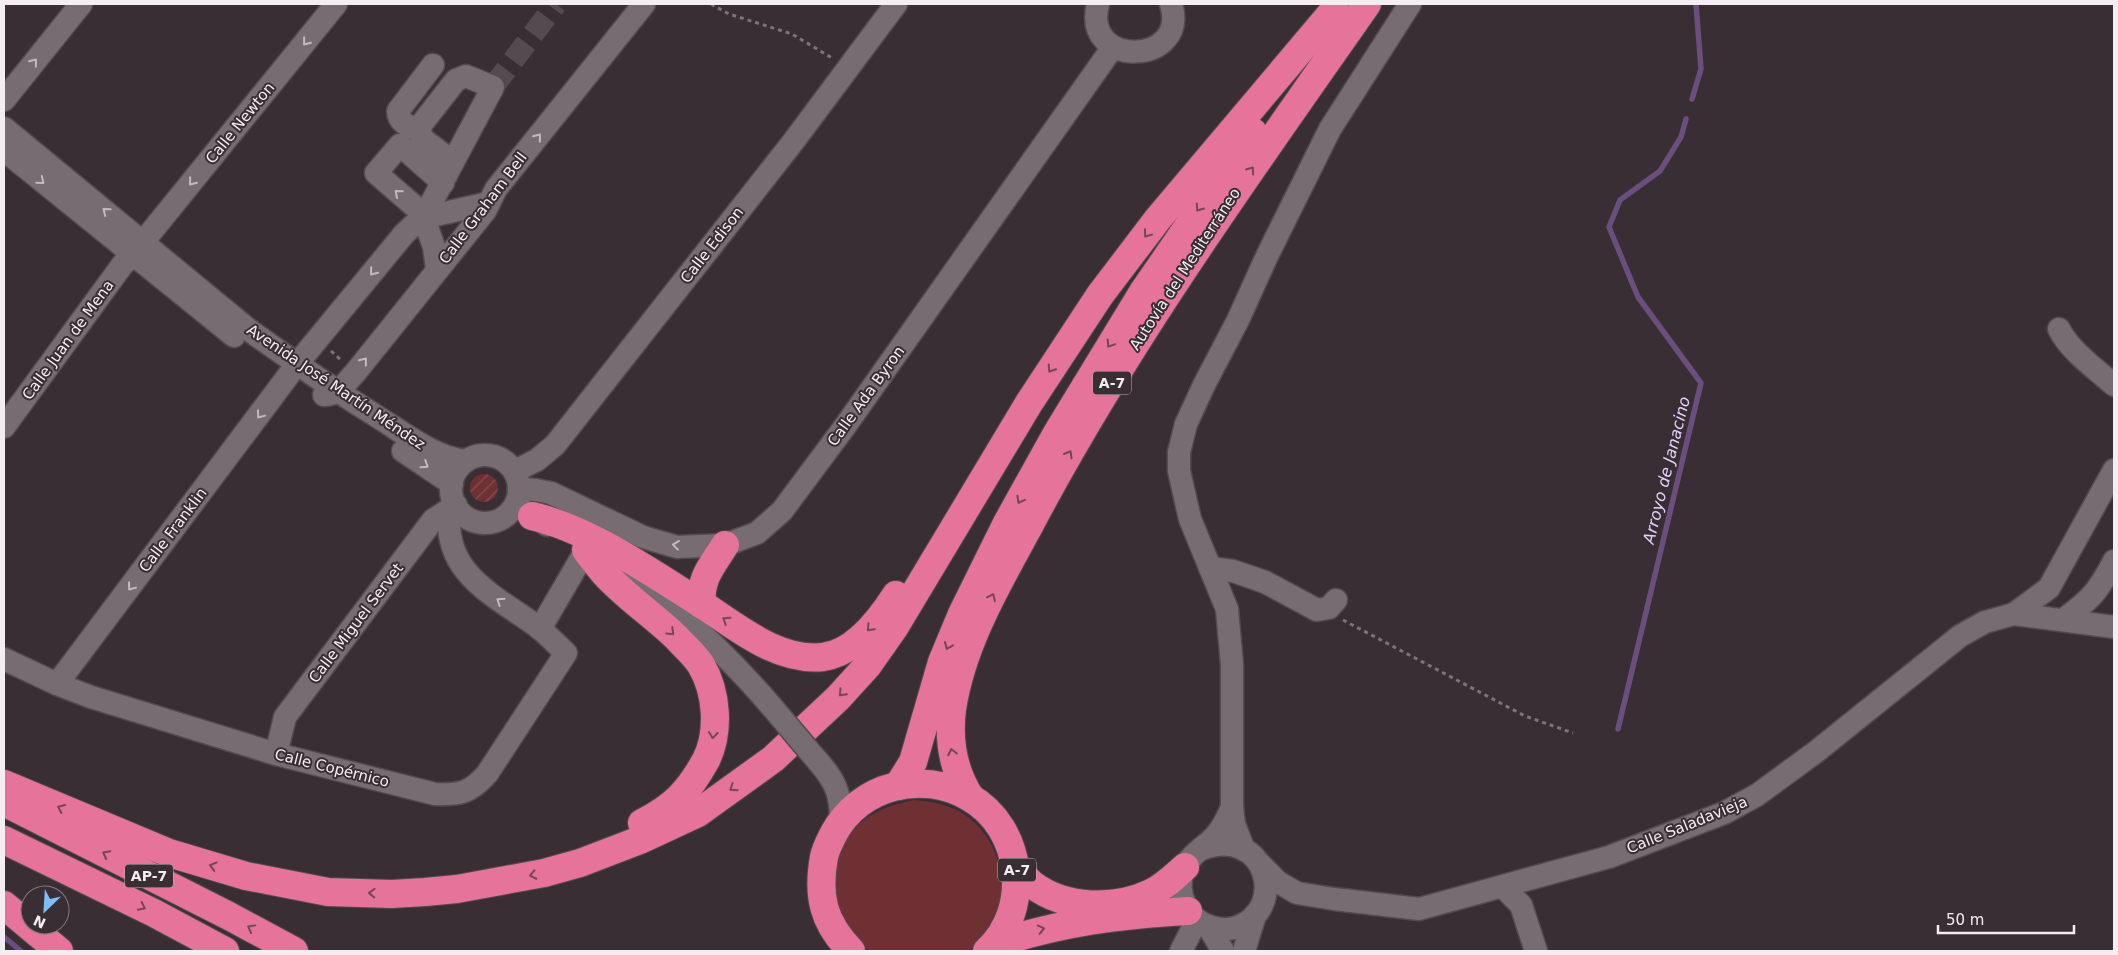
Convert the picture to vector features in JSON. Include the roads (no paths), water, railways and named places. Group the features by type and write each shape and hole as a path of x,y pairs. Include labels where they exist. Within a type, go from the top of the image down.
{"highway":[{"name":"Autovía del Mediterráneo","path":"970,797 954,763 950,743 951,720 962,666 992,597 1041,503 1147,325 1231,198 1367,4"},
{"name":"Autovía del Mediterráneo","path":"1029,403 1100,295 1157,220 1337,6"},
{"name":"Autovía del Mediterráneo","path":"885,790 913,762 942,662 962,614 1007,523 1053,442 1143,292 1337,6"},
{"path":"520,495 563,524 586,535 756,640 781,651 804,657 824,657 842,651 862,637 880,617 969,479 1029,403"},
{"path":"4,784 169,853 246,876 328,892 392,894 457,889 544,873 580,863 640,840 698,813 773,759 838,698 868,665 894,628 1029,403"},
{"path":"702,605 700,590 704,578 725,545"},
{"path":"580,863 626,830 656,816 676,802 693,784 712,748 715,718 711,687 701,664 656,619 605,574 586,550"},
{"name":"A-7","path":"851,951 838,938 825,911 820,880 826,849 841,822 860,801 885,790 923,784 948,788 970,797 995,820 1004,835 1017,868 1016,898 1008,922 992,948"},
{"name":"AP-7","path":"4,802 294,951"},
{"name":"AP-7","path":"4,840 154,913 226,951"},
{"path":"1017,868 1034,885 1056,897 1076,904 1102,904 1138,899 1145,896 1167,883 1193,858"},
{"path":"4,905 59,951"},
{"path":"992,948 1036,930 1075,922 1112,917 1198,919"}],"street":[{"path":"4,100 82,4"},
{"name":"Calle Newton","path":"139,250 336,4"},
{"name":"Calle Graham Bell","path":"337,392 355,373 485,211 496,189 644,4"},
{"name":"Calle Edison","path":"520,495 537,460 555,445 793,142 896,4"},
{"path":"1098,4 1096,18 1104,39 1113,47 1125,52 1138,53 1151,50 1162,43 1170,32 1173,19 1171,4"},
{"path":"1244,951 1266,890 1265,875 1234,824 1232,807 1232,665 1227,609 1190,519 1179,471 1179,452 1186,424 1204,385 1238,320 1267,256 1330,129 1410,4"},
{"name":"Calle Ada Byron","path":"520,495 536,490 551,493 642,537 677,547 725,545 757,533 782,511 846,425 1113,47"},
{"path":"420,131 407,125 400,119 398,111 433,65"},
{"path":"293,370 421,220 448,172 492,87 470,78 459,78 420,126 424,140 448,172"},
{"name":"Avenida José Martín Méndez","path":"4,128 217,323 293,370 337,392 433,452 466,461"},
{"path":"437,269 434,247 421,220 376,173 400,145 448,172"},
{"name":"Avenida José Martín Méndez","path":"4,150 249,330 293,370 313,392 453,499"},
{"path":"421,220 489,203"},
{"name":"Calle Juan de Mena","path":"4,427 123,264 139,250"},
{"path":"2059,329 2062,336 2089,364 2114,385"},
{"name":"Calle Franklin","path":"57,684 293,370"},
{"path":"313,392 326,395 333,395 337,392"},
{"path":"586,550 540,629 486,592 469,577 459,563 448,519 453,499 454,475 466,461 482,455 498,457 507,463 520,495 586,550 689,622 732,662 824,767 838,791 841,806 841,822"},
{"path":"2014,614 2049,588 2114,470"},
{"path":"453,499 462,513 480,522 500,519 508,513 520,495"},
{"name":"Calle Miguel Servet","path":"276,754 285,717 433,520 453,499"},
{"path":"2063,620 2090,599 2101,586 2114,561"},
{"path":"1210,568 1233,571 1265,582 1311,608 1330,605"},
{"name":"Calle Saladavieja","path":"1252,856 1278,882 1297,893 1334,899 1419,909 1503,887 1609,857 1724,813 1758,796 1960,636 1985,622 2014,614 2114,627"},
{"name":"Calle Copérnico","path":"4,659 57,684 91,697 276,754 435,794 457,795 476,786 487,774 566,653 540,629"},
{"path":"824,767 858,790 885,790"},
{"path":"1223,951 1183,901 1180,890 1193,858 1219,832 1232,807"},
{"path":"1193,858 1214,844 1227,844 1252,856"},
{"path":"1503,887 1521,906 1536,951"},
{"name":"Calle Saladavieja","path":"1259,909 1273,898 1297,893"},
{"path":"1198,919 1221,929 1233,928 1245,923 1259,909"},
{"path":"1181,951 1198,919"}],"waterway":[{"name":"Arroyo de Janacino","path":"1692,99 1701,69 1696,4"},
{"name":"Arroyo de Janacino","path":"1618,729 1701,383 1638,297 1609,227 1620,200 1660,171 1681,137 1686,119"},
{"path":"4,937 21,951"}],"tunnel":[{"path":"493,87 556,4"}]}
